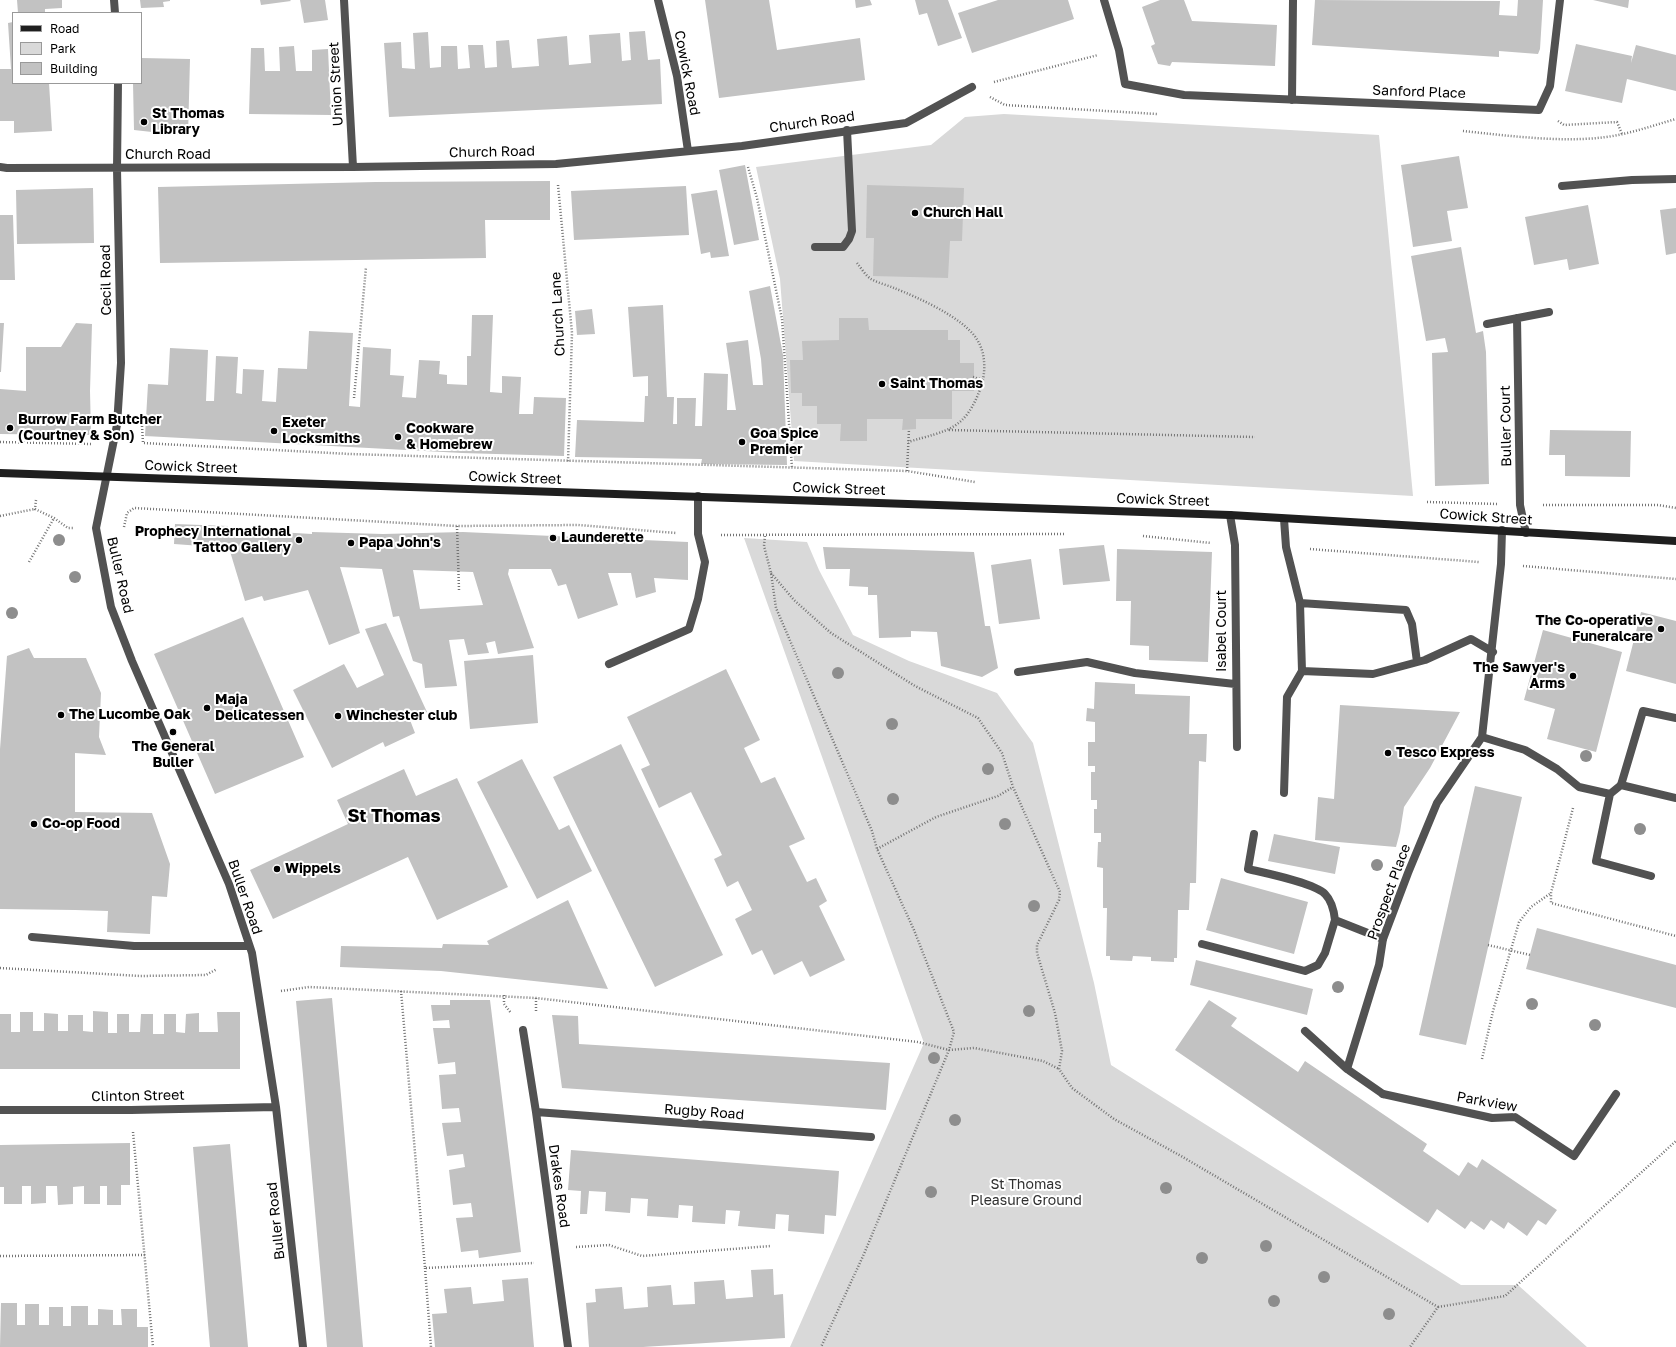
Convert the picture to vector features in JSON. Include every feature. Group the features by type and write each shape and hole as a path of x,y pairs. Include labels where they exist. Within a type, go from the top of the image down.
{"main road":[{"name":"Cowick Street","path":"0,473 1230,515 1676,541"}],"street":[{"path":"114,0 115,12"},
{"name":"Union Street","path":"344,0 353,167"},
{"name":"Cowick Road","path":"658,0 677,76 688,151"},
{"path":"1104,0 1119,50"},
{"path":"1292,100 1293,0"},
{"path":"1539,110 1550,86 1560,0"},
{"name":"Sanford Place","path":"1119,50 1125,84 1184,95 1539,110"},
{"name":"Cecil Road","path":"106,476 117,425 121,363 117,169 118,84"},
{"name":"Church Road","path":"0,167 117,169 556,164 742,146 847,130 906,123 972,88"},
{"path":"815,247 843,246 849,239 852,231 847,130"},
{"path":"1562,186 1632,180 1676,179"},
{"path":"1488,324 1549,312"},
{"name":"Buller Court","path":"1517,318 1520,505 1526,533"},
{"name":"Buller Road","path":"106,476 96,528 111,607 132,661 229,884 250,949 259,994 276,1107 303,1347"},
{"path":"609,664 689,629 698,599 705,562 698,534 698,496"},
{"name":"Isabel Court","path":"1230,515 1235,545 1235,684 1237,747"},
{"path":"1284,519 1286,547 1300,603 1302,671 1287,697 1284,792"},
{"name":"Prospect Place","path":"1347,1069 1379,965 1383,939 1408,873 1437,803 1482,737 1493,652 1501,564 1502,530"},
{"path":"1300,603 1406,610 1412,624 1417,662"},
{"path":"1302,671 1374,674 1425,660 1471,639 1493,652"},
{"path":"1018,672 1087,662 1135,673 1235,684"},
{"path":"1651,876 1596,861 1610,794 1621,785 1643,711 1676,718"},
{"path":"1482,737 1526,750 1557,769 1579,787 1610,794"},
{"path":"1621,785 1676,798"},
{"path":"1202,944 1306,971 1318,965 1325,953 1335,920 1334,907 1325,894 1311,886 1248,869 1254,834"},
{"path":"1335,920 1383,939"},
{"path":"32,937 134,946 250,949"},
{"name":"Drakes Road","path":"523,1030 536,1112 568,1347"},
{"path":"1306,1031 1347,1069"},
{"name":"Parkview","path":"1347,1069 1383,1094 1492,1118 1515,1117 1574,1156 1616,1094"},
{"name":"Clinton Street","path":"0,1110 131,1110 276,1107"},
{"name":"Rugby Road","path":"536,1112 871,1138"}],"path":[{"path":"972,88 1119,50"},
{"path":"1539,110 1564,124 1617,122 1622,135"},
{"path":"742,146 756,198 782,320 792,468"},
{"name":"Church Lane","path":"556,164 572,333 568,462"},
{"path":"843,246 870,279 918,298 958,321 976,338 984,356 983,380 975,403 964,420 949,430 908,442"},
{"path":"354,398 366,267"},
{"path":"973,377 983,380"},
{"path":"142,426 143,443 350,454 907,472 975,482 979,507 979,534"},
{"path":"907,472 909,429"},
{"path":"949,430 1255,437"},
{"path":"0,442 42,442 90,445 92,441"},
{"path":"35,509 36,500"},
{"path":"0,516 35,509 54,518 68,528 78,529"},
{"path":"28,562 54,518"},
{"path":"457,526 459,590"},
{"path":"765,536 764,546 771,573 776,608 872,831 877,849 914,930 954,1032 949,1050 864,1254 821,1347"},
{"path":"771,573 794,600 831,633 916,686 978,718 1002,753 1013,787 1060,892 1058,900 1037,945 1037,953 1055,1013 1062,1051 1060,1069"},
{"path":"877,849 936,817 998,796 1013,787"},
{"path":"1482,1060 1519,922 1531,907 1551,893"},
{"path":"1488,945 1530,955"},
{"path":"0,968 140,976 206,975 250,949"},
{"path":"259,994 309,987 504,995 918,1042 949,1050 974,1048 1043,1061 1060,1069 1072,1088 1114,1119 1181,1156 1438,1307 1505,1296 1676,1141"},
{"path":"401,991 431,1347"},
{"path":"504,995 504,1004"},
{"path":"131,1110 153,1347"},
{"path":"555,1250 609,1245 642,1256 771,1246"},
{"path":"0,1256 145,1255"},
{"path":"425,1268 556,1262"},
{"path":"1410,1347 1438,1307"}],"green space":[{"path":"1004,114 1379,135 1413,496 794,461 780,279 756,167 931,145 965,117"},
{"name":"St Thomas Pleasure Ground","path":"744,538 807,542 819,570 853,635 909,661 997,693 1033,743 1094,983 1111,1065 1461,1285 1518,1285 1587,1347 790,1347 924,1043"}],"building":[{"path":"17,0 62,0 62,8 45,9 45,12 18,12"},
{"path":"140,0 170,1 163,2 164,7 141,8"},
{"path":"260,0 290,0 291,1 261,5"},
{"path":"300,0 325,0 328,20 304,23"},
{"path":"705,0 769,0 777,50 860,38 865,80 719,98"},
{"path":"855,0 870,0 872,5 856,8"},
{"path":"915,0 948,0 962,38 938,46 927,13 919,15"},
{"path":"998,0 1068,0 1074,19 972,53 958,13"},
{"path":"1160,0 1184,0 1192,21 1277,25 1275,66 1172,62 1170,66 1158,64 1151,46 1155,44 1142,7"},
{"path":"1315,0 1500,1 1499,15 1517,16 1518,0 1543,0 1540,49 1538,54 1499,51 1499,57 1312,45"},
{"path":"1593,0 1629,0 1628,8"},
{"path":"12,22 12,84 49,84 52,131 14,133 14,121 0,121 0,69 11,69 8,23"},
{"path":"645,31 648,60 660,59 662,104 389,117 384,43 401,42 402,68 415,69 413,33 428,32 430,68 441,67 441,46 457,46 458,69 470,68 468,45 483,45 485,68 497,67 496,41 509,40 512,68 539,66 537,39 567,36 569,65 591,63 589,35 620,33 622,61 631,60 629,32"},
{"path":"1576,44 1632,56 1631,63 1636,45 1676,55 1676,91 1627,79 1622,103 1565,91"},
{"path":"294,46 296,71 312,71 312,50 328,49 331,115 249,114 251,48 264,48 265,71 280,71 279,47"},
{"path":"142,58 190,59 188,136 134,130 133,84 142,84"},
{"path":"1459,156 1468,208 1447,211 1452,241 1413,247 1401,165"},
{"path":"745,165 759,240 734,245 719,170"},
{"path":"550,181 550,220 485,220 486,258 160,263 158,187 376,182"},
{"name":"Church Hall","path":"867,185 964,188 962,241 950,241 948,278 873,276 874,238 866,238"},
{"path":"686,186 689,235 574,240 571,191"},
{"path":"93,188 94,243 17,244 16,190"},
{"path":"717,190 729,256 711,258 710,252 701,254 691,194"},
{"path":"1588,205 1599,264 1569,270 1567,259 1534,265 1525,217"},
{"path":"1676,208 1676,253 1666,255 1660,210"},
{"path":"0,215 13,215 15,280 0,280"},
{"path":"1461,247 1476,333 1483,331 1486,352 1489,484 1435,486 1432,353 1448,352 1445,338 1426,341 1411,256"},
{"path":"770,286 783,355 787,465 701,464 702,459 575,457 577,420 644,422 645,396 648,396 648,376 633,377 628,307 663,305 667,397 674,397 673,424 677,424 677,398 696,398 695,426 702,426 704,373 728,374 727,410 736,410 726,343 748,340 753,385 763,385 761,359 749,291"},
{"path":"592,309 595,334 577,335 575,311"},
{"path":"472,315 493,315 490,392 502,393 502,376 521,377 519,414 533,414 534,397 566,398 564,456 462,453 145,436 148,384 168,385 170,348 208,350 206,401 214,401 216,356 238,357 236,393 242,394 243,369 264,370 262,401 276,402 278,368 307,369 309,331 353,333 349,406 360,407 363,347 391,349 390,375 404,376 402,397 416,398 419,360 440,361 439,374 447,375 447,384 467,385 467,356 471,356"},
{"name":"Saint Thomas","path":"839,318 868,318 869,330 948,330 948,340 960,340 960,363 974,363 974,391 952,391 952,419 916,419 916,429 902,430 903,419 867,419 867,441 840,441 841,424 817,424 817,406 802,406 802,393 791,393 790,360 803,360 802,341 839,340"},
{"path":"0,323 4,323 1,372 0,372"},
{"path":"76,323 92,324 90,391 91,435 0,434 0,389 26,391 26,347 61,347"},
{"path":"1550,430 1631,431 1630,477 1565,476 1565,455 1549,455"},
{"path":"175,524 228,526 227,529 312,534 312,532 383,534 463,532 688,542 688,580 654,578 656,592 636,598 631,573 608,573 618,605 578,619 566,584 558,586 551,569 509,569 508,574 534,648 498,654 495,641 486,643 489,653 468,655 464,639 449,640 457,686 425,688 422,664 413,661 399,616 393,617 382,569 340,567 360,633 329,645 308,590 264,601 262,596 245,601 229,548 174,544","holes":["413,570 473,572 483,605 420,609"]},
{"path":"1104,545 1110,581 1063,585 1059,549"},
{"path":"823,547 974,552 985,626 990,626 998,668 982,677 941,666 937,632 911,631 911,637 879,638 877,595 868,595 868,587 849,586 850,569 826,569"},
{"path":"1117,549 1212,552 1208,662 1149,660 1149,646 1130,645 1131,601 1116,601"},
{"path":"1031,559 1040,619 999,624 991,565"},
{"path":"1641,612 1676,621 1676,684 1626,671"},
{"path":"243,617 304,757 215,794 154,654"},
{"path":"386,623 427,712 410,720 415,733 385,747 383,742 332,768 293,690 344,664 357,688 384,675 365,629"},
{"name":"The Sawyer's Arms","path":"1543,630 1622,652 1596,752 1547,739 1555,709 1524,700"},
{"path":"29,648 34,658 86,658 101,693 99,737 106,755 75,753 75,812 152,813 170,864 167,897 152,896 150,934 107,932 108,911 0,909 0,749 7,656"},
{"path":"533,655 538,723 470,729 464,661"},
{"path":"726,669 760,740 744,748 761,783 775,777 805,839 789,846 807,882 816,878 827,901 819,906 845,960 810,977 802,961 774,975 762,950 752,955 735,919 752,910 738,881 727,887 714,859 722,855 691,792 659,808 641,769 650,765 627,717"},
{"path":"1095,682 1135,684 1135,694 1190,696 1189,734 1207,734 1206,762 1199,761 1196,883 1190,883 1189,910 1178,910 1177,958 1174,958 1174,962 1151,961 1151,957 1133,956 1132,961 1110,960 1110,956 1106,956 1107,908 1103,908 1103,868 1097,867 1098,842 1101,842 1101,833 1094,833 1094,809 1097,809 1097,800 1091,800 1091,772 1095,772 1095,766 1088,766 1088,742 1095,742 1095,722 1086,721 1087,708 1094,709"},
{"path":"1340,705 1460,712 1430,768 1404,807 1396,847 1315,840 1318,797 1334,799"},
{"path":"621,744 723,955 655,987 553,777"},
{"path":"522,759 559,830 569,825 592,871 537,899 477,782"},
{"path":"404,769 416,796 457,778 508,887 437,920 408,857 273,919 250,870 348,824 337,800"},
{"path":"1475,786 1522,797 1466,1045 1419,1035"},
{"path":"1274,834 1340,847 1335,874 1268,861"},
{"path":"1221,878 1308,902 1294,954 1206,930"},
{"path":"568,900 608,989 441,971 340,967 341,946 442,948 443,944 489,945 487,941"},
{"path":"1537,928 1676,965 1676,1008 1526,969"},
{"path":"1196,960 1313,989 1307,1015 1190,985"},
{"path":"332,998 363,1347 327,1347 296,1001"},
{"path":"450,1000 490,1000 521,1252 479,1258 478,1250 461,1252 456,1218 473,1217 471,1203 453,1205 449,1170 465,1167 463,1154 447,1156 442,1123 461,1122 459,1108 442,1109 439,1075 456,1074 455,1062 438,1064 433,1028 450,1028 449,1020 433,1021 431,1005 450,1005"},
{"path":"1209,1000 1237,1018 1231,1026 1298,1072 1305,1061 1427,1144 1423,1151 1459,1176 1468,1162 1477,1168 1482,1159 1557,1210 1546,1225 1538,1220 1527,1236 1508,1222 1504,1229 1491,1220 1484,1230 1471,1221 1465,1229 1437,1209 1428,1223 1175,1050"},
{"path":"93,1011 108,1012 108,1033 117,1033 117,1014 129,1014 129,1032 140,1032 141,1014 153,1014 153,1034 164,1034 164,1014 176,1014 176,1032 185,1033 186,1014 199,1013 199,1032 218,1032 217,1012 240,1012 240,1069 0,1069 0,1014 11,1014 11,1032 20,1032 20,1012 33,1012 33,1031 44,1031 44,1013 58,1014 58,1031 68,1031 68,1015 83,1015 83,1031 93,1032"},
{"path":"552,1015 578,1016 579,1044 890,1063 886,1110 562,1088"},
{"path":"130,1143 130,1185 121,1185 121,1205 107,1205 107,1186 100,1186 100,1204 84,1204 84,1186 73,1187 73,1204 58,1205 57,1186 46,1186 46,1203 31,1204 31,1186 22,1186 22,1204 4,1204 4,1187 0,1187 0,1145"},
{"path":"230,1144 248,1347 210,1347 193,1147"},
{"path":"571,1150 839,1171 836,1216 825,1215 824,1234 788,1231 789,1215 776,1214 775,1229 738,1226 740,1211 726,1210 725,1224 692,1222 693,1206 679,1205 678,1218 647,1216 648,1199 631,1198 630,1213 605,1211 606,1192 589,1191 587,1214 580,1214 581,1191 568,1190"},
{"path":"773,1269 774,1295 783,1294 785,1338 643,1347 589,1347 586,1303 596,1302 595,1289 622,1287 624,1309 648,1307 647,1287 671,1285 673,1305 695,1304 694,1282 724,1280 726,1299 753,1297 751,1270"},
{"path":"528,1278 534,1347 435,1347 432,1314 447,1313 444,1289 471,1287 473,1304 504,1301 502,1280"},
{"path":"1,1303 17,1303 17,1325 25,1325 25,1304 39,1304 39,1325 49,1325 49,1307 63,1307 63,1326 71,1326 71,1306 88,1306 88,1325 98,1325 98,1309 113,1310 113,1325 122,1325 121,1309 137,1309 137,1327 148,1327 148,1347 0,1347"}],"place":[{"name":"St Thomas Library","path":"144,122"},
{"name":"Church Hall","path":"915,213"},
{"name":"Saint Thomas","path":"882,384"},
{"name":"Burrow Farm Butcher (Courtney & Son)","path":"10,428"},
{"name":"Exeter Locksmiths","path":"274,431"},
{"name":"Cookware & Homebrew","path":"398,437"},
{"name":"Goa Spice Premier","path":"742,442"},
{"name":"Launderette","path":"553,538"},
{"name":"Prophecy International Tattoo Gallery","path":"299,540"},
{"name":"Papa John's","path":"351,543"},
{"name":"The Co-operative Funeralcare","path":"1661,629"},
{"name":"The Sawyer's Arms","path":"1573,676"},
{"name":"Maja Delicatessen","path":"207,708"},
{"name":"The Lucombe Oak","path":"61,715"},
{"name":"Winchester club","path":"338,716"},
{"name":"The General Buller","path":"173,732"},
{"name":"Tesco Express","path":"1388,753"},
{"name":"Co-op Food","path":"34,824"},
{"name":"Wippels","path":"277,869"}],"district":[{"name":"St Thomas","path":"394,816"}]}
